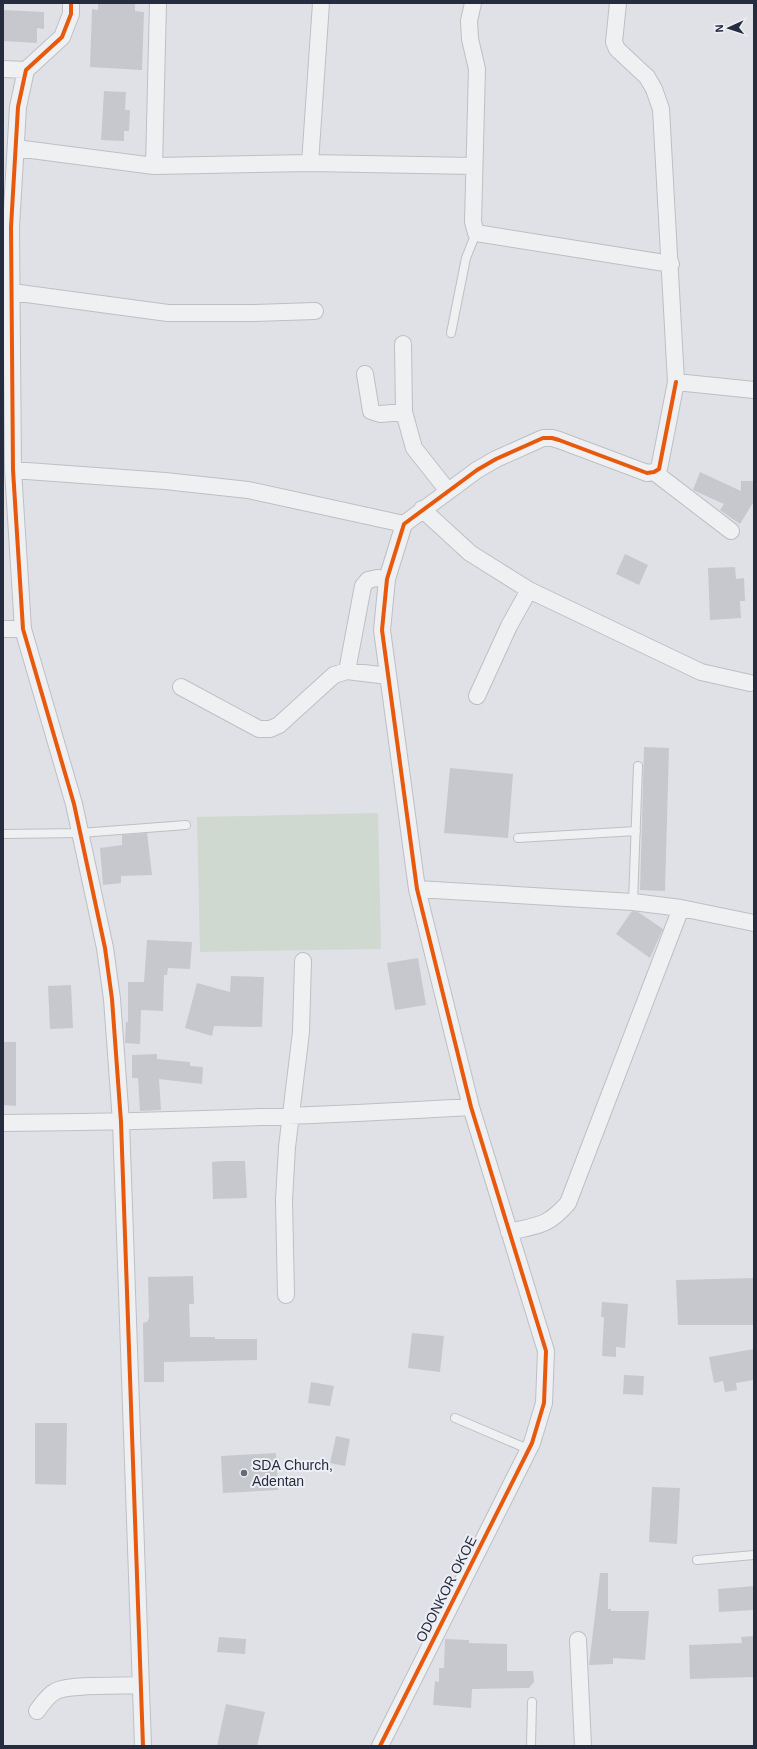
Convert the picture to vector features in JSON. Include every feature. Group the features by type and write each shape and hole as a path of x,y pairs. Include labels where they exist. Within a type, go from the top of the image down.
{"street":[{"path":"71,3 71,14 62,37 26,70 18,107 11,226 13,470 23,629 74,804 105,948 112,999 121,1122 143,1746"},
{"path":"154,166 158,3"},
{"path":"310,163 321,3"},
{"path":"472,3 469,21 470,39 477,69 473,222 476,233 670,264"},
{"path":"13,470 166,480 248,490 404,524 422,509 477,470 496,459 543,438 559,440 647,473 654,472 659,469 676,382 661,109 654,89 647,76 617,49 614,42 618,3"},
{"path":"3,69 26,70"},
{"path":"16,148 154,166 310,163 474,166"},
{"path":"12,292 168,312 254,313 315,311"},
{"path":"402,344 404,412 414,448 448,491"},
{"path":"365,374 371,411 380,414 404,412"},
{"path":"676,382 754,390"},
{"path":"654,472 731,531"},
{"path":"422,509 470,553 529,590 701,672 713,676 750,683"},
{"name":"ODONKOR OKOE","path":"380,1746 530,1446 544,1403 546,1350 471,1107 417,889 382,630 387,579 404,524"},
{"path":"347,670 363,586 368,580 377,578 387,579"},
{"path":"477,696 508,626 529,590"},
{"path":"3,629 23,629"},
{"path":"181,687 259,729 270,729 279,725 334,675 347,670 388,676"},
{"path":"417,889 633,902 681,908 754,923"},
{"path":"509,1232 545,1224 557,1216 568,1202 681,908"},
{"path":"286,1295 284,1200 287,1147 292,1117 301,1032 303,961"},
{"path":"3,1123 121,1122 292,1117 471,1107"},
{"path":"578,1640 583,1746"},
{"path":"37,1711 50,1695 58,1690 69,1688 140,1685"}],"lane":[{"path":"451,333 466,258 476,233"},
{"path":"633,902 638,766"},
{"path":"3,834 80,833 186,825"},
{"path":"518,838 636,831"},
{"path":"455,1418 530,1446"},
{"path":"697,1560 754,1555"},
{"path":"531,1746 532,1702"}],"shaded area":[{"path":"378,813 381,949 200,952 197,817"}],"building":[{"path":"98,3 135,3 135,11 144,12 142,70 90,67 92,9 98,10"},
{"path":"3,10 44,12 44,29 37,28 37,43 3,41"},
{"path":"104,91 126,92 125,110 130,110 129,131 124,131 124,141 101,140"},
{"path":"700,472 741,491 741,481 754,481 754,501 740,524 720,510 724,504 693,490"},
{"path":"625,554 648,565 639,585 616,574"},
{"path":"735,567 736,579 744,578 745,601 740,601 741,618 710,620 708,568"},
{"path":"644,747 669,748 665,891 640,890"},
{"path":"450,768 513,774 508,838 444,833"},
{"path":"147,833 152,875 121,876 121,883 103,885 100,848 122,845 122,835"},
{"path":"632,911 638,912 663,929 650,958 616,934"},
{"path":"147,940 192,942 190,969 168,968 167,975 164,975 163,1011 141,1010 140,1044 125,1043 126,1022 128,1022 128,982 144,982"},
{"path":"418,958 426,1005 395,1010 387,963"},
{"path":"231,976 264,977 262,1027 214,1026 212,1036 185,1028 197,983 230,992"},
{"path":"71,985 73,1028 50,1029 48,986"},
{"path":"3,1042 16,1042 16,1106 3,1105"},
{"path":"157,1054 157,1059 190,1062 190,1066 203,1067 202,1084 159,1079 161,1110 140,1111 138,1078 132,1078 132,1055"},
{"path":"245,1161 247,1198 213,1199 212,1162"},
{"path":"193,1276 194,1304 189,1304 190,1337 215,1337 215,1339 257,1339 257,1360 164,1362 164,1382 144,1382 143,1323 147,1322 149,1318 148,1277"},
{"path":"754,1278 754,1325 678,1325 676,1280"},
{"path":"602,1302 628,1304 625,1348 616,1347 616,1357 602,1356 604,1317 601,1317"},
{"path":"412,1333 444,1336 440,1372 408,1368"},
{"path":"754,1349 754,1380 736,1383 737,1390 725,1392 723,1381 714,1383 709,1357"},
{"path":"624,1375 644,1376 643,1395 623,1394"},
{"path":"311,1382 334,1386 330,1406 308,1403"},
{"path":"35,1423 67,1423 66,1485 35,1484"},
{"path":"336,1436 350,1439 345,1466 330,1463"},
{"path":"276,1453 278,1490 223,1493 221,1456"},
{"path":"652,1487 680,1488 677,1544 649,1542"},
{"path":"600,1573 608,1573 608,1609 611,1609 611,1611 649,1611 645,1660 613,1658 613,1664 589,1665"},
{"path":"754,1586 754,1610 719,1612 718,1589"},
{"path":"754,1636 754,1677 690,1679 689,1645 742,1643 741,1637"},
{"path":"219,1637 246,1639 245,1654 217,1652"},
{"path":"445,1639 469,1640 469,1643 507,1644 507,1671 533,1671 534,1682 529,1688 472,1689 471,1708 433,1705 435,1681 439,1682 439,1668 444,1668"},
{"path":"226,1704 265,1712 257,1746 217,1746"}],"cycle path":[{"path":"71,3 71,14 62,37 26,70 18,107 11,227 13,470 23,629 74,804 105,948 112,999 121,1122 143,1746"},
{"path":"380,1746 532,1443 544,1403 546,1351 471,1107 417,889 382,630 387,579 404,524 477,470 496,459 543,438 559,440 647,473 654,472 659,469 676,382"}],"place":[{"name":"SDA Church, Adentan","path":"244,1473"}]}
